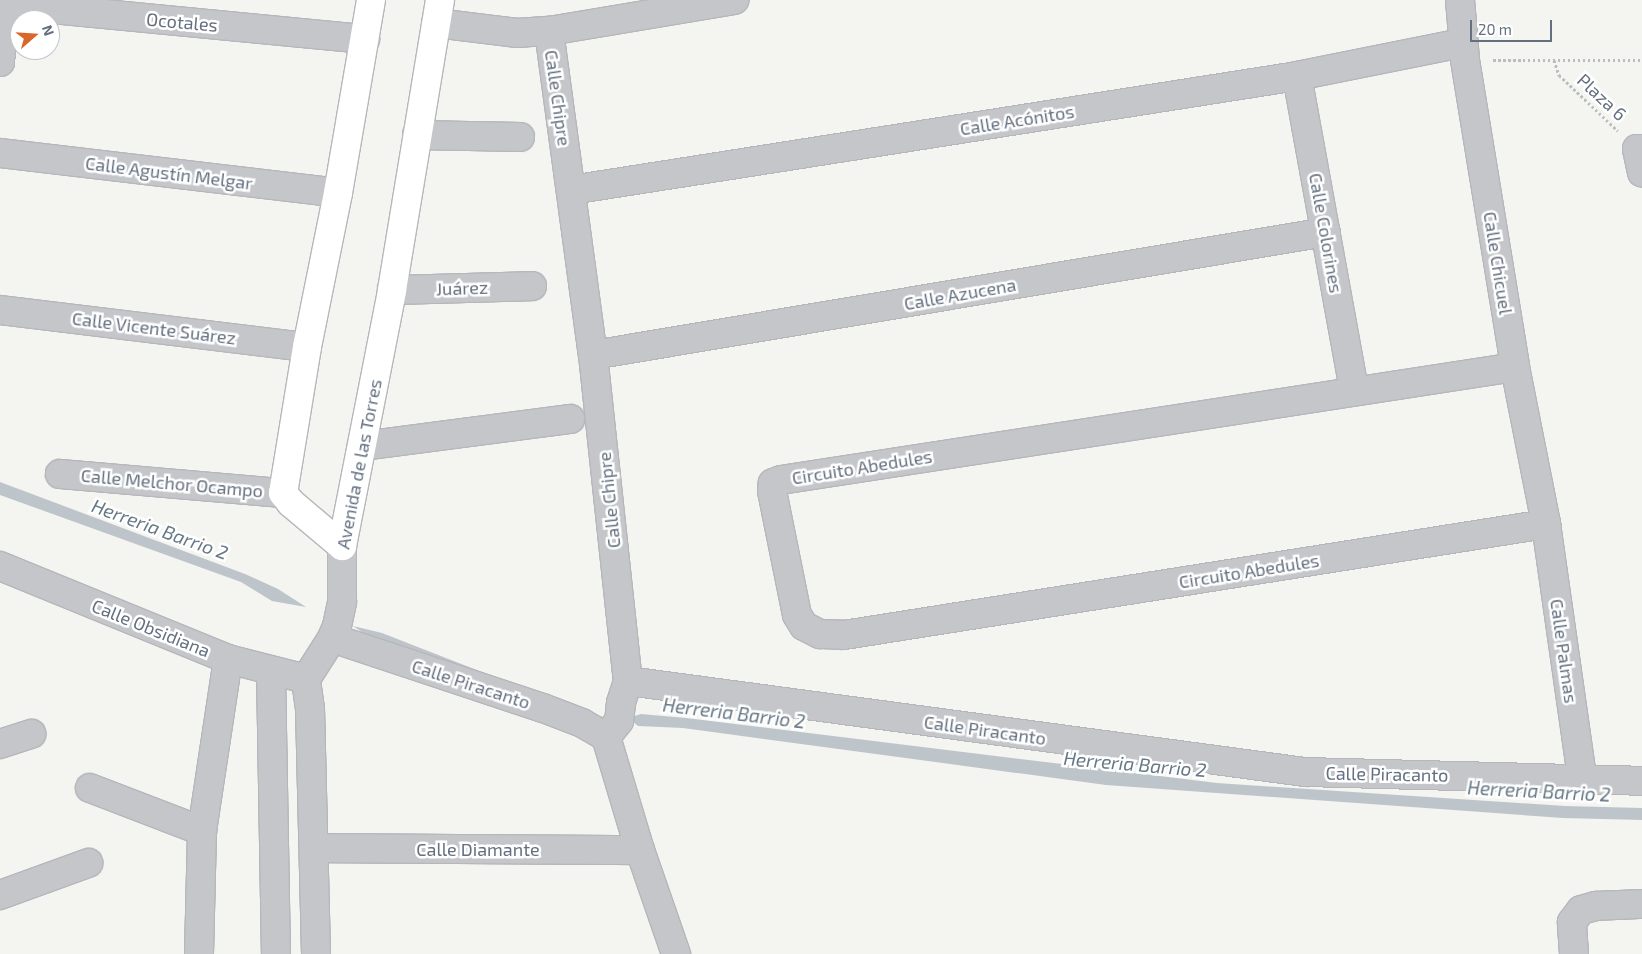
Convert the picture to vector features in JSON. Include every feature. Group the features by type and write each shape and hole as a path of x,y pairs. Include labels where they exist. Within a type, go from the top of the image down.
{"main road":[{"path":"342,546 291,503 284,493 307,347 338,192 371,0"},
{"name":"Avenida de las Torres","path":"342,546 392,290 438,12"}],"street":[{"path":"438,12 517,33 549,31 734,0"},
{"name":"Calle Chicuel","path":"1460,0 1463,52 1515,367 1546,524"},
{"name":"Ocotales","path":"3,5 365,39"},
{"path":"0,62 3,5"},
{"name":"Calle Chipre","path":"549,31 593,355 628,681 621,703 619,721 606,737"},
{"name":"Calle Acónitos","path":"571,190 1297,76 1463,52"},
{"name":"Calle Colorines","path":"1297,76 1354,391"},
{"path":"417,135 520,137"},
{"name":"Calle Agustín Melgar","path":"0,153 338,192"},
{"name":"Calle Azucena","path":"593,355 1326,232"},
{"name":"Juárez","path":"392,290 532,286"},
{"name":"Calle Vicente Suárez","path":"0,310 307,347"},
{"name":"Circuito Abedules","path":"1515,367 781,480 773,483 772,491 797,615 804,626 820,634 844,635 1546,524"},
{"path":"362,446 570,419"},
{"name":"Calle Melchor Ocampo","path":"60,474 284,493"},
{"name":"Calle Palmas","path":"1546,524 1582,778"},
{"name":"Avenida de las Torres","path":"306,679 332,638 342,602 342,546"},
{"name":"Calle Obsidiana","path":"0,566 228,659 306,679"},
{"name":"Calle Piracanto","path":"332,638 543,708 582,723 606,737"},
{"path":"199,954 202,831 228,659"},
{"path":"271,671 276,954"},
{"path":"306,679 310,709 315,848 316,954"},
{"name":"Calle Piracanto","path":"628,681 1305,772 1642,781"},
{"path":"0,744 31,734"},
{"path":"606,737 640,850 676,954"},
{"path":"90,788 202,831"},
{"name":"Calle Diamante","path":"315,848 640,850"},
{"path":"0,895 88,863"},
{"path":"1574,954 1572,922 1581,910 1596,906 1642,904"}],"path":[{"name":"Plaza 6","path":"1463,52 1554,60 1642,60"},
{"name":"Plaza 6","path":"1554,60 1559,76 1640,157"}],"shaded area":[{"path":"0,482 245,574 278,589 306,607 272,601 241,582 0,495"},
{"path":"353,626 382,633 584,712 610,719 602,722 378,643"},
{"path":"641,714 1217,783 1565,806 1642,808 1642,820 1563,818 1106,785 683,728 638,726 628,718"}],"water label":[{"name":"Herreria Barrio 2","path":"160,529"},
{"name":"Herreria Barrio 2","path":"734,713"},
{"name":"Herreria Barrio 2","path":"1135,764"},
{"name":"Herreria Barrio 2","path":"1539,791"}]}
